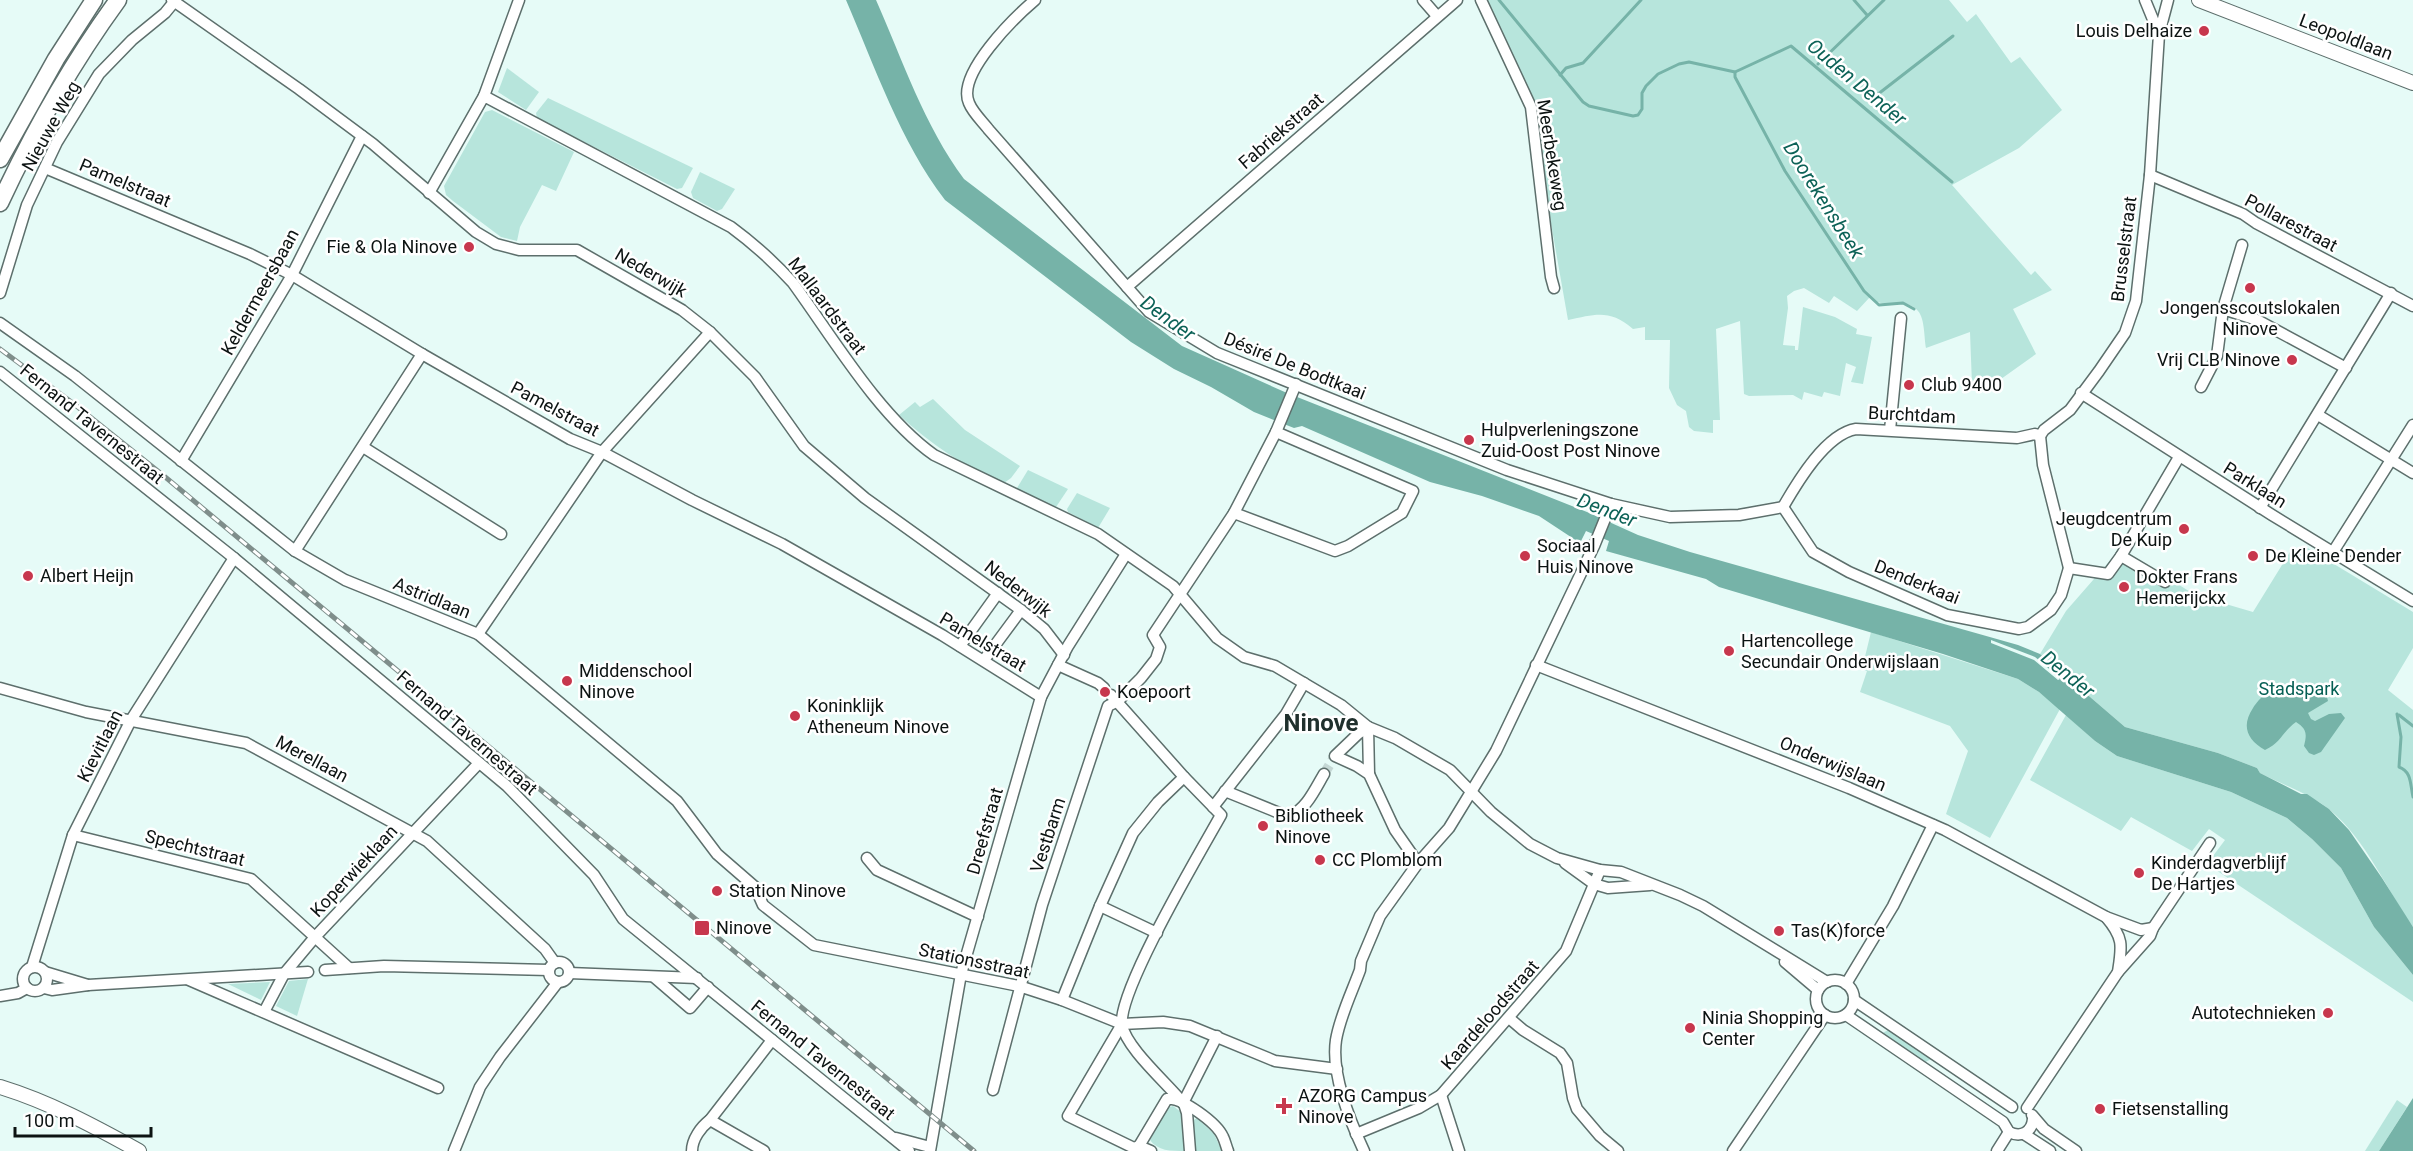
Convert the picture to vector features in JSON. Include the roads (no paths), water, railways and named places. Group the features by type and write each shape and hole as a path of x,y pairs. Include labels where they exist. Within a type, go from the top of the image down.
{"highway":[{"path":"0,159 45,77 94,0"},
{"path":"0,203 45,114 95,32 118,0"}],"main road":[{"name":"Leopoldlaan","path":"2199,0 2413,83"},
{"path":"0,1089 37,1099 139,1151"}],"street":[{"path":"429,193 484,96 519,0"},
{"name":"Désiré De Bodtkaai","path":"1035,0 1016,15 980,61 968,88 968,102 989,130 1149,312 1182,334 1217,353 1608,512 1712,517 1784,507"},
{"path":"1423,0 1437,16"},
{"name":"Fabriekstraat","path":"1127,287 1457,0"},
{"name":"Meerbekeweg","path":"1481,0 1531,107 1554,288"},
{"name":"Brusselstraat","path":"2145,0 2159,34"},
{"name":"Brusselstraat","path":"2040,436 2044,430 2070,410 2125,333 2132,315 2136,301 2150,175 2159,34 2168,0"},
{"name":"Nederwijk","path":"173,1 362,136 476,232 496,243 519,250 577,250 682,310 710,332 755,377 804,446 865,498 998,593 1044,629 1061,660"},
{"name":"Nieuwe Weg","path":"0,293 27,205 57,142 99,74 132,40 165,14 173,1"},
{"name":"Mallaardstraat","path":"484,96 731,227 756,246 793,284 888,414 914,441 963,471 1084,526 1173,586 1217,638 1244,657 1269,663 1341,705 1368,727 1395,738 1450,770 1516,834 1557,858"},
{"name":"Keldermeersbaan","path":"181,461 292,275 362,136"},
{"name":"Pamelstraat","path":"45,168 250,254 292,275 422,354 570,439 602,452 782,544 984,660 1041,697"},
{"name":"Pollarestraat","path":"2150,175 2243,214 2413,306"},
{"path":"2201,387 2217,356 2223,309 2242,245"},
{"path":"2260,508 2391,293"},
{"path":"2223,309 2257,320 2346,368"},
{"path":"1890,430 1901,318"},
{"name":"Astridlaan","path":"0,323 75,375 295,551 345,580 478,634 677,801 717,854 754,887 763,905 814,945"},
{"path":"478,634 602,452 710,332"},
{"path":"295,551 422,354"},
{"name":"Fernand Tavernestraat","path":"0,372 234,558 507,786 594,875 622,919 909,1151"},
{"path":"1179,594 1234,513 1275,432 1294,386"},
{"name":"Parklaan","path":"2081,393 2260,508 2413,601"},
{"path":"2318,415 2413,473"},
{"path":"2333,552 2413,425"},
{"name":"Burchtdam","path":"1784,507 1813,462 1840,434 1856,429 2018,438 2034,434 2040,436"},
{"path":"1234,513 1335,551 1348,546 1402,513 1413,491 1275,432"},
{"path":"2040,436 2043,465 2069,568 2108,574 2179,457"},
{"path":"363,447 501,534"},
{"name":"Denderkaai","path":"1784,507 1813,552 1881,587 1947,615 2019,628 2028,627 2042,618 2058,601 2069,568"},
{"path":"1364,1151 1356,1134 1334,1061 1336,1038 1360,970 1360,961 1380,916 1418,863 1449,828 1496,751 1608,512"},
{"name":"Dreefstraat","path":"930,1149 961,974 1041,697 1126,554"},
{"path":"2121,556 2164,582"},
{"name":"Kievitlaan","path":"32,967 73,835 131,720 234,558"},
{"path":"960,646 998,593"},
{"name":"Vestbarm","path":"993,1090 1042,905 1111,695 1141,678 1156,659 1160,647 1154,635 1179,594"},
{"path":"984,660 1021,610"},
{"path":"1061,660 1098,683 1111,695 1217,811"},
{"name":"Onderwijslaan","path":"1536,665 1760,751 1933,825 2106,917 2141,930 2153,928"},
{"path":"1151,1151 1139,1146 1134,1148 1068,1116 1122,1024 1130,993 1225,791 1286,714 1304,683"},
{"name":"Merellaan","path":"0,688 86,712 246,742 427,841 545,949 552,967"},
{"path":"1368,727 1369,774 1395,830 1418,863"},
{"path":"1368,727 1335,756 1357,765 1369,774"},
{"name":"Koperwieklaan","path":"264,1012 284,974 315,937 479,763"},
{"path":"1225,791 1289,817 1298,813 1306,804 1324,774"},
{"path":"1062,1000 1100,906 1134,833 1158,802 1184,777"},
{"path":"1846,984 1893,906 1933,825"},
{"name":"Spechtstraat","path":"73,835 251,879 348,968"},
{"path":"2027,1108 2118,972 2150,936 2153,928 2210,843"},
{"path":"867,858 877,870 978,917"},
{"path":"1557,858 1600,870 1621,872 1703,906 1827,982"},
{"path":"1557,858 1593,884 1608,888 1654,884"},
{"name":"Kaardeloodstraat","path":"1356,1134 1419,1108 1441,1095 1566,951 1600,870"},
{"path":"1100,906 1157,933"},
{"path":"2106,917 2118,931 2121,940 2118,972"},
{"path":"1760,940 1818,990"},
{"name":"Stationsstraat","path":"814,945 1019,986 1122,1024"},
{"path":"325,970 384,966 552,967 565,964 569,973"},
{"path":"88,985 45,972 41,968 32,967 24,974 23,980 27,988 33,991 44,988 52,990 88,985 308,972"},
{"path":"552,967 550,976 558,982"},
{"path":"44,988 47,982 45,972"},
{"path":"569,973 697,978"},
{"path":"454,1151 480,1087 500,1057 558,982 564,981 569,973"},
{"path":"654,977 690,1008 708,987"},
{"path":"189,980 438,1088"},
{"path":"1838,980 1846,984 1852,992 1853,1006 1846,1015 1831,1018 1825,1015 1817,1007 1818,990 1827,982 1838,980"},
{"path":"0,996 18,993 27,988"},
{"path":"1854,1000 2012,1107"},
{"path":"1733,1151 1825,1015"},
{"path":"1846,1015 2003,1122 2009,1132 2025,1134 2050,1151"},
{"path":"1509,1018 1523,1030 1560,1053 1567,1063 1577,1109 1600,1136 1618,1151"},
{"path":"1122,1024 1163,1022 1190,1026 1275,1060 1336,1070"},
{"path":"1122,1024 1137,1052 1184,1104 1187,1113 1190,1151"},
{"path":"1184,1104 1217,1036"},
{"path":"692,1151 704,1125 772,1040"},
{"path":"1441,1095 1459,1151"},
{"path":"1139,1146 1167,1099 1173,1099 1201,1114 1223,1135 1227,1151"},
{"path":"2003,1122 2005,1113 2012,1107 2018,1105 2027,1108 2033,1119 2076,1151"},
{"path":"2025,1134 2031,1127 2033,1119"},
{"path":"710,1120 764,1151"},
{"path":"1997,1151 2009,1132"},
{"name":"Fernand Tavernestraat","path":"894,1138 930,1149"}],"waterway":[{"name":"Doorekensbeek","path":"1499,0 1583,102 1589,106 1633,116 1638,115 1642,109 1642,93 1646,86 1658,74 1679,64 1689,62 1735,72 1791,46 1952,182"},
{"path":"1560,75 1566,68 1583,63 1641,0"},
{"path":"1854,0 1867,15"},
{"name":"Ouden Dender","path":"1818,64 1884,0"},
{"name":"Ouden Dender","path":"1873,98 1953,36"},
{"name":"Doorekensbeek","path":"1735,72 1735,77 1785,171 1864,291 1879,305 1903,303 1914,309"},
{"path":"2397,714 2401,737 2399,767 2408,775 2413,797"},
{"path":"2399,715 2413,726"}],"tunnel":[{"path":"1324,774 1335,756"}],"railway":[{"path":"0,349 74,404 164,476 974,1151"}],"place":[{"name":"Louis Delhaize","path":"2204,31"},
{"name":"Fie & Ola Ninove","path":"469,247"},
{"name":"Jongensscoutslokalen Ninove","path":"2250,288"},
{"name":"Vrij CLB Ninove","path":"2292,360"},
{"name":"Club 9400","path":"1909,385"},
{"name":"Hulpverleningszone Zuid-Oost Post Ninove","path":"1469,440"},
{"name":"Jeugdcentrum De Kuip","path":"2184,529"},
{"name":"Sociaal Huis Ninove","path":"1525,556"},
{"name":"De Kleine Dender","path":"2253,556"},
{"name":"Albert Heijn","path":"28,576"},
{"name":"Dokter Frans Hemerijckx","path":"2124,587"},
{"name":"Hartencollege Secundair Onderwijslaan","path":"1729,651"},
{"name":"Middenschool Ninove","path":"567,681"},
{"name":"Koepoort","path":"1105,692"},
{"name":"Koninklijk Atheneum Ninove","path":"795,716"},
{"name":"Bibliotheek Ninove","path":"1263,826"},
{"name":"CC Plomblom","path":"1320,860"},
{"name":"Kinderdagverblijf De Hartjes","path":"2139,873"},
{"name":"Station Ninove","path":"717,891"},
{"name":"Ninove","path":"702,928"},
{"name":"Tas(K)force","path":"1779,931"},
{"name":"Autotechnieken","path":"2328,1013"},
{"name":"Ninia Shopping Center","path":"1690,1028"},
{"name":"AZORG Campus Ninove","path":"1284,1106"},
{"name":"Fietsenstalling","path":"2100,1109"}],"district":[{"name":"Ninove","path":"1321,723"}],"water label":[{"name":"Dender","path":"1168,318"},
{"name":"Dender","path":"1607,510"},
{"name":"Dender","path":"2068,674"}],"park label":[{"name":"Stadspark","path":"2299,689"}]}
